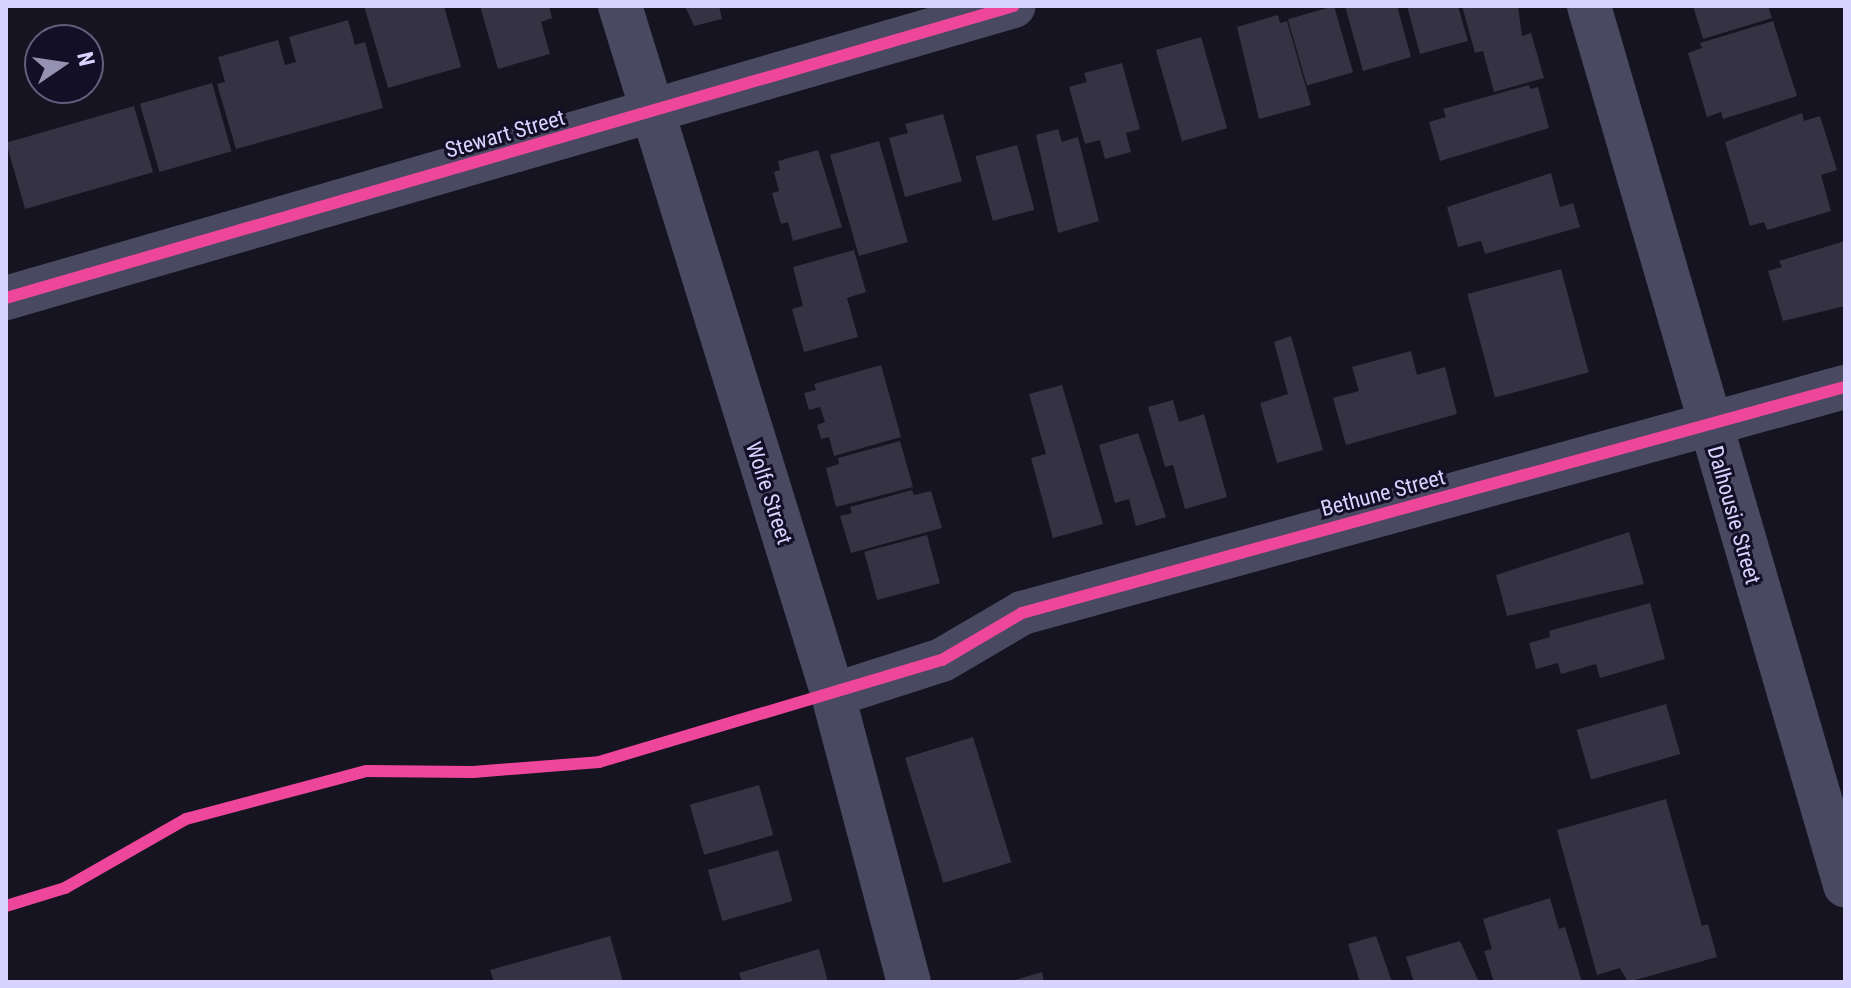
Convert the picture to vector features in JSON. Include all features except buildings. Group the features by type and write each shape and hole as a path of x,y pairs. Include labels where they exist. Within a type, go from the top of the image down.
{"street":[{"name":"Wolfe Street","path":"620,6 649,112 833,695 909,982"},
{"name":"Stewart Street","path":"6,298 1014,6"},
{"name":"Dalhousie Street","path":"1589,6 1708,426 1845,885"},
{"name":"Bethune Street","path":"833,695 942,660 1022,613 1845,387"}],"cycle path":[{"path":"6,298 1014,6"},
{"path":"6,906 65,888 186,819 367,771 473,772 599,762 942,660 1022,613 1845,387"}]}
